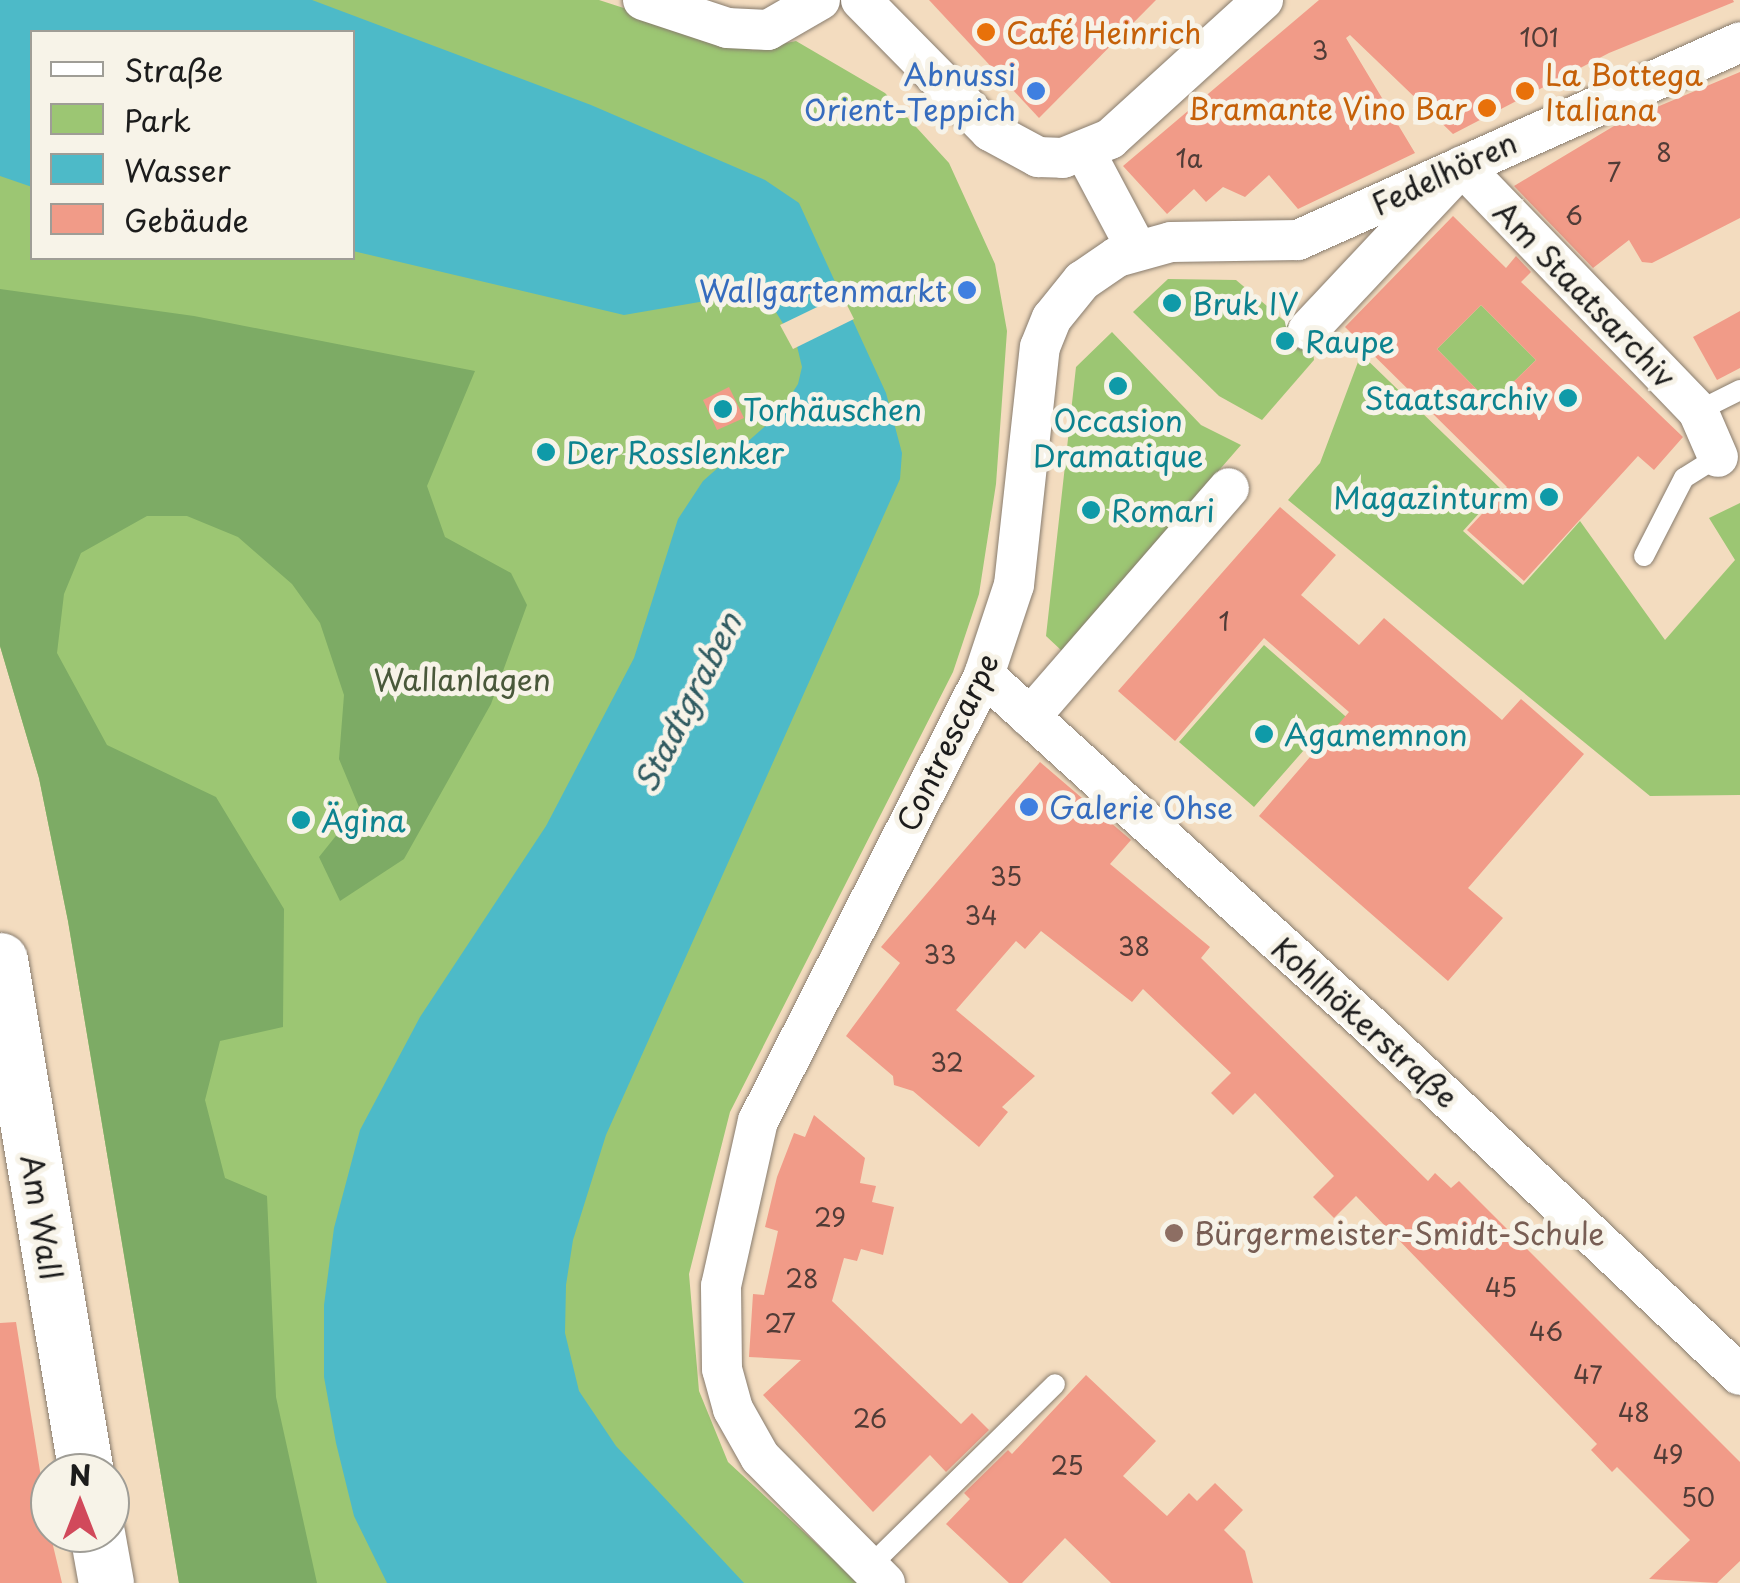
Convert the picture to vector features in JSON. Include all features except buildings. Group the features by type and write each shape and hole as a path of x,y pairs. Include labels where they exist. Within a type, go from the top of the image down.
{"main road":[{"name":"Am Wall","path":"0,960 83,1453"},
{"path":"100,1553 106,1583"}],"street":[{"path":"643,0 727,28 768,30 820,0"},
{"path":"862,0 990,131 1038,158 1085,152 1110,139 1263,0"},
{"name":"Fedelhören","path":"1136,250 1170,242 1298,240 1740,42"},
{"path":"1085,152 1136,250"},
{"path":"1308,330 1462,166"},
{"name":"Am Staatsarchiv","path":"1462,166 1698,412 1718,458"},
{"name":"Contrescarpe","path":"877,1575 760,1457 733,1410 722,1368 720,1286 758,1121 984,674 1014,585 1040,347 1069,294 1095,270 1136,250"},
{"path":"1030,717 1230,488"},
{"name":"Kohlhökerstraße","path":"984,674 1372,1027 1740,1375"}],"lane":[{"name":"Am Staatsarchiv","path":"1698,412 1740,390"},
{"path":"1644,556 1684,478 1718,458"},
{"path":"877,1575 1056,1384"}],"green space":[{"name":"Wallanlagen","path":"0,0 599,0 753,50 796,41 885,93 949,163 995,264 1007,331 996,484 979,594 953,672 730,1112 689,1274 699,1391 728,1462 859,1583 179,1583 68,921 39,778 0,646"},
{"path":"1168,279 1236,280 1312,344 1314,360 1262,420 1219,396 1133,312"},
{"path":"0,289 194,316 475,371 427,486 445,537 511,573 527,605 491,704 404,859 340,901 319,857 359,807 339,759 344,695 320,623 292,584 238,537 187,516 147,516 81,553 64,594 57,653 107,745 216,797 284,909 283,1027 220,1041 205,1100 225,1178 267,1196 276,1397 317,1583 179,1583 68,921 39,778 0,646"},
{"path":"1481,305 1536,360 1491,404 1437,349"},
{"path":"1112,332 1201,425 1241,445 1062,651 1046,636 1076,367"},
{"path":"1361,354 1501,489 1463,531 1523,585 1580,521 1665,640 1735,560 1709,518 1740,503 1740,795 1650,796 1288,500 1320,463"},
{"path":"1264,645 1433,793 1406,824 1311,742 1254,807 1179,742"}],"water":[{"name":"Stadtgraben","path":"0,0 312,0 591,105 765,180 799,203 886,393 902,453 900,479 606,1135 573,1240 566,1285 565,1333 579,1391 616,1446 744,1583 387,1583 354,1516 336,1443 324,1377 324,1305 334,1228 360,1130 420,1017 546,826 634,658 678,519 703,481 778,415 798,384 802,367 797,346 769,301 746,294 624,315 355,251 355,30 30,30 30,186 0,176"}],"pier":[{"path":"842,295 854,319 793,349 780,325"}],"place":[{"name":"Café Heinrich","path":"986,32"},
{"name":"Abnussi Orient-Teppich","path":"1036,91"},
{"name":"La Bottega Italiana","path":"1525,91"},
{"name":"Bramante Vino Bar","path":"1487,108"},
{"name":"Wallgartenmarkt","path":"967,290"},
{"name":"Bruk IV","path":"1172,303"},
{"name":"Raupe","path":"1285,341"},
{"name":"Occasion Dramatique","path":"1118,386"},
{"name":"Staatsarchiv","path":"1568,398"},
{"name":"Torhäuschen","path":"723,409"},
{"name":"Der Rosslenker","path":"546,452"},
{"name":"Magazinturm","path":"1549,497"},
{"name":"Romari","path":"1091,510"},
{"name":"Agamemnon","path":"1264,734"},
{"name":"Galerie Ohse","path":"1029,807"},
{"name":"Ägina","path":"301,820"},
{"name":"Bürgermeister-Smidt-Schule","path":"1174,1233"}]}
